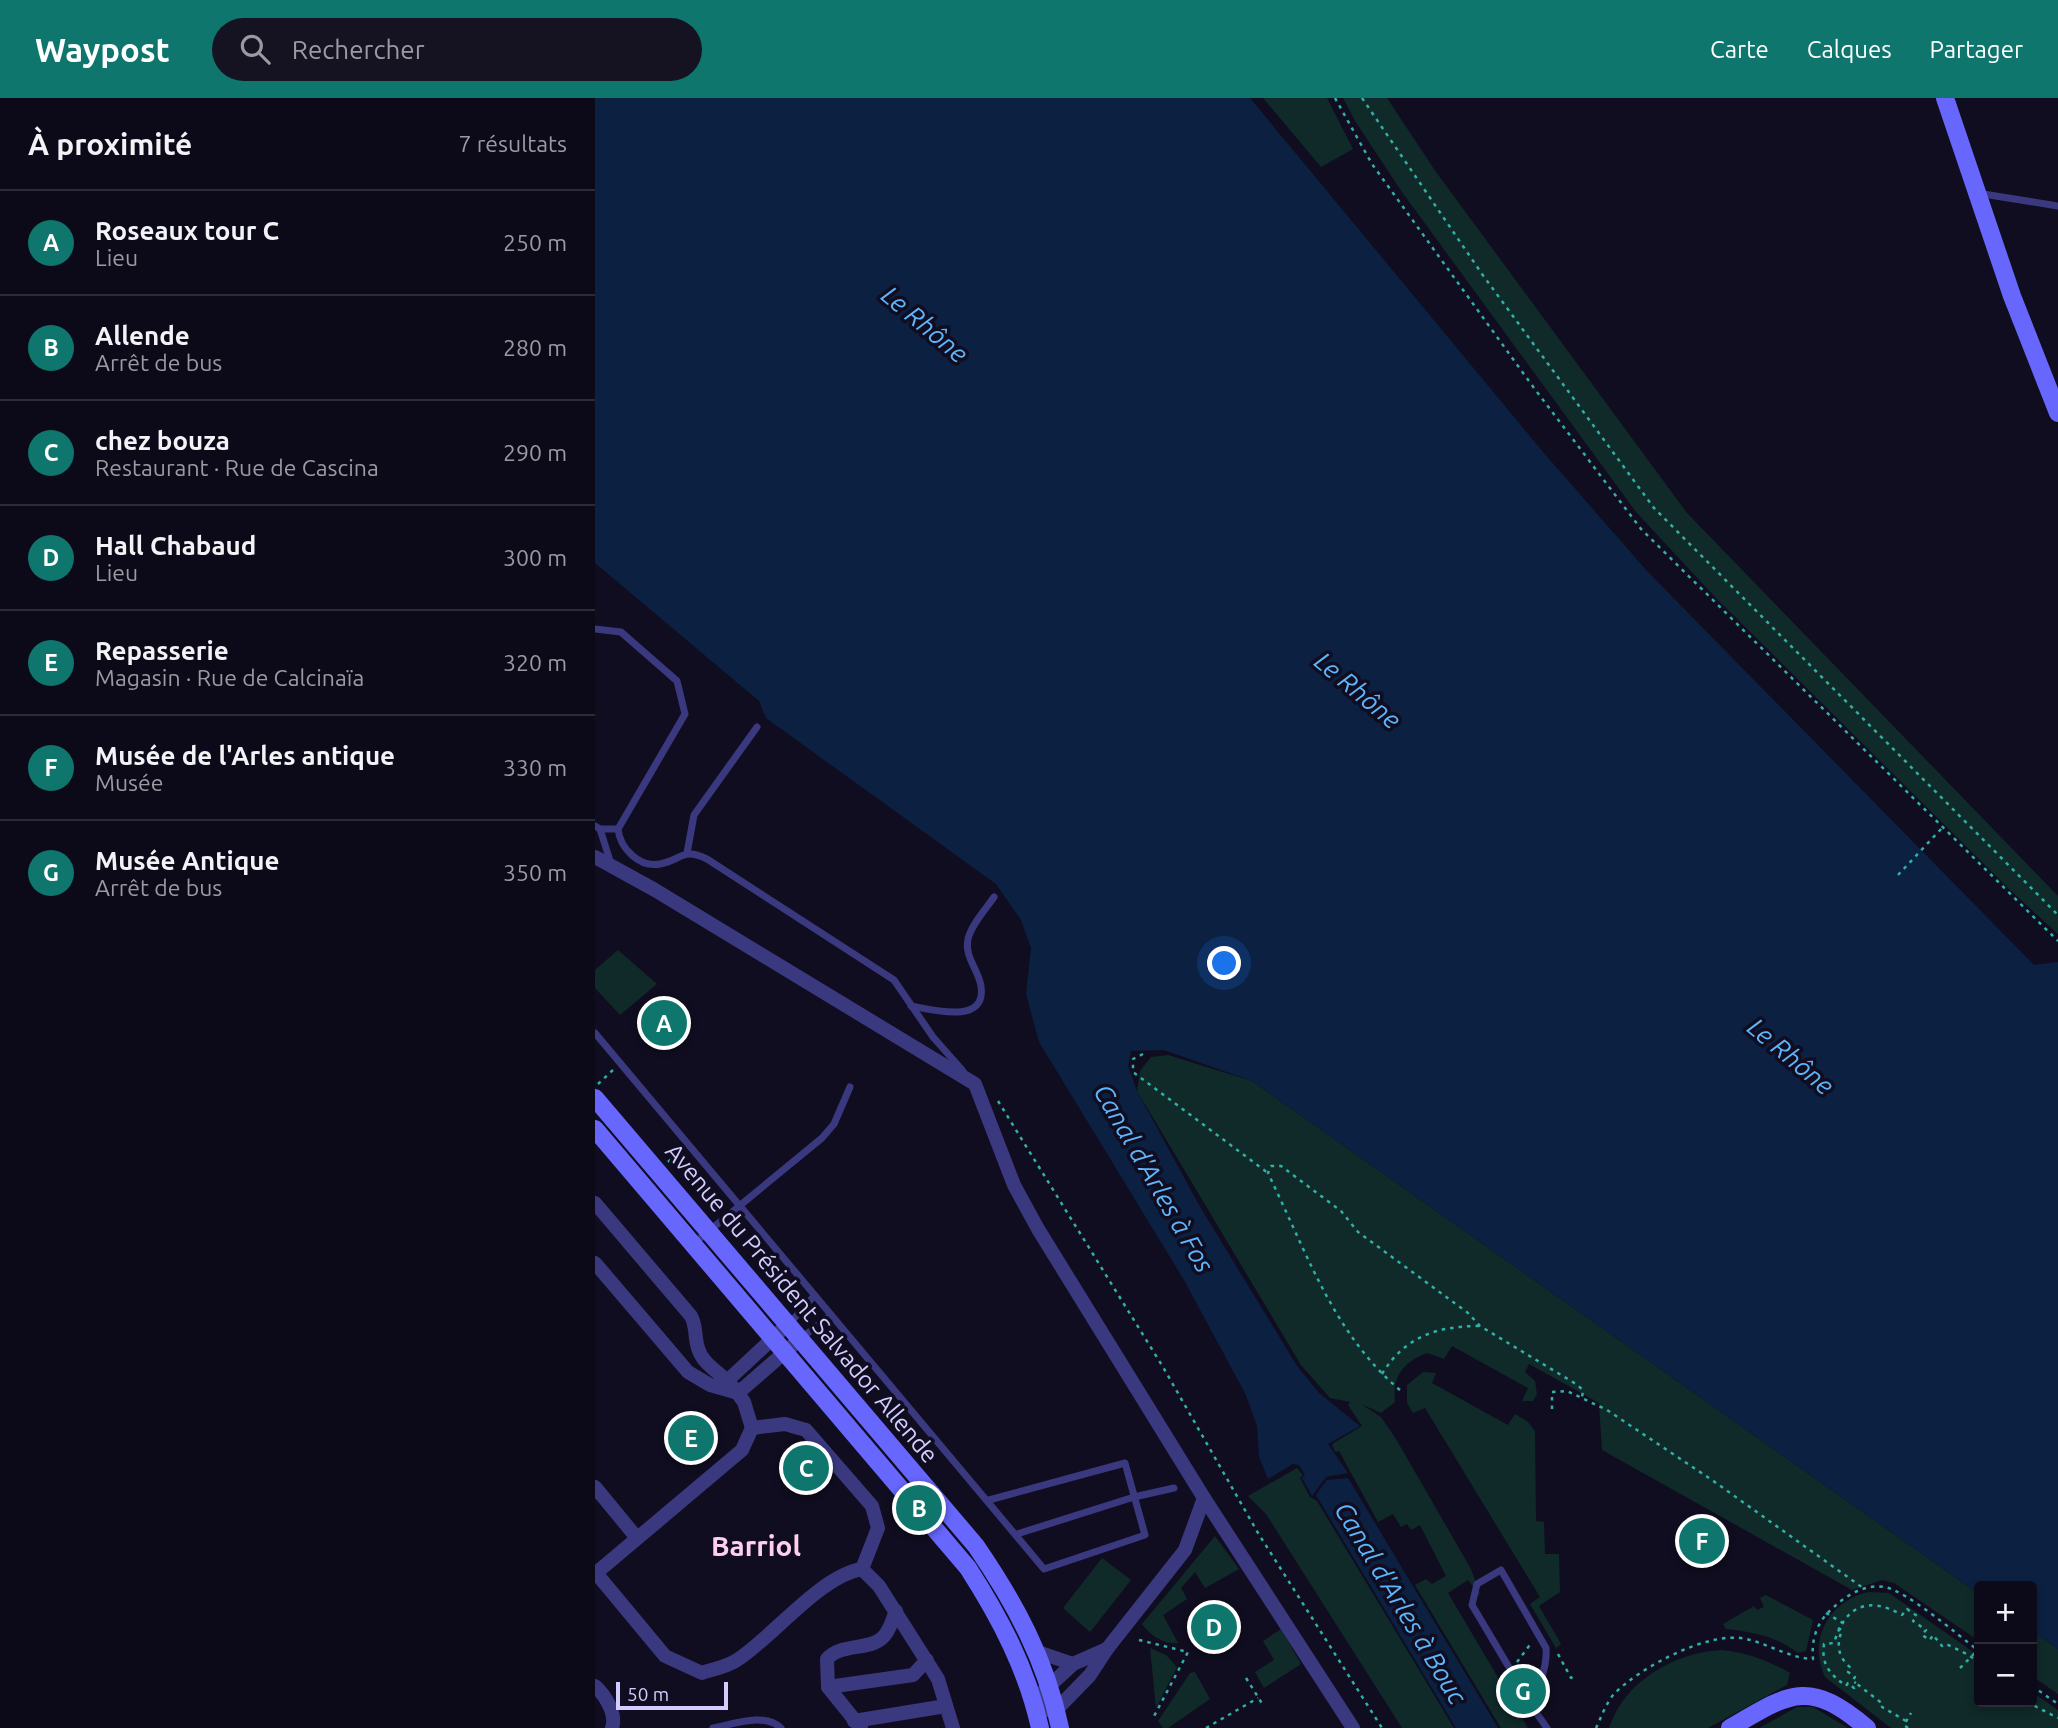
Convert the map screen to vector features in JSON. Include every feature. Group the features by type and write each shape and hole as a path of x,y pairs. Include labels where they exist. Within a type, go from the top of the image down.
{"street":[{"path":"1945,98 2012,296 2058,413"},
{"path":"595,857 975,1084 1014,1185 1204,1498 1353,1728"},
{"name":"Avenue du Président Salvador Allende","path":"596,1091 707,1232 975,1546 1013,1604 1038,1652 1058,1719"},
{"path":"595,1129 968,1568 1005,1631 1033,1701 1040,1728"},
{"path":"595,1203 691,1316 697,1326 698,1348 706,1363 738,1393 753,1429"},
{"path":"595,1263 688,1372 710,1385 738,1393"},
{"path":"727,1381 787,1325"},
{"path":"738,1393 800,1339"},
{"path":"753,1429 785,1424 806,1430 872,1506 878,1528 862,1569"},
{"path":"753,1429 741,1450 596,1574 665,1656 702,1673 734,1662 823,1589 849,1571 862,1569"},
{"path":"595,1487 638,1538"},
{"path":"1033,1701 1058,1719 1107,1649 1185,1550 1204,1498"},
{"path":"862,1569 896,1611 938,1679 953,1728"},
{"path":"896,1611 888,1632 880,1641 842,1648 827,1659 828,1687 858,1724 946,1706"},
{"path":"1033,1701 1073,1664 1107,1649"},
{"path":"1038,1652 1073,1664"},
{"path":"828,1687 912,1675 927,1660"},
{"path":"595,1686 605,1695 615,1722 613,1728"},
{"path":"1730,1728 1795,1695 1825,1699 1867,1728"}],"lane":[{"path":"1977,192 2058,206"},
{"path":"595,629 621,632 677,681 685,714 618,829 619,840 627,852 644,862 657,865 687,853 707,859 894,980 933,1037 975,1084"},
{"path":"687,853 694,816 757,727"},
{"path":"611,865 598,828 618,829"},
{"path":"912,1006 947,1012 964,1012 975,1007 980,998 981,985 967,950 968,937 994,897"},
{"path":"595,1033 814,1296 989,1500 1044,1569 1145,1535 1125,1463 989,1500"},
{"path":"693,1244 823,1138 834,1124 851,1087"},
{"path":"787,1325 814,1296"},
{"path":"800,1339 831,1315"},
{"path":"1017,1534 1134,1497 1174,1488"},
{"path":"1535,1711 1537,1688 1547,1662 1546,1648 1501,1570 1477,1584 1472,1605 1535,1711 1546,1728"},
{"path":"713,1728 764,1719 781,1728"}],"path":[{"path":"1335,98 1372,164 1531,384 1641,529 2058,941"},
{"path":"1362,98 1482,274 1654,508 2058,915"},
{"path":"1898,875 1942,828"},
{"path":"1143,1054 1133,1059 1133,1072 1268,1173 1344,1328 1382,1375 1401,1390"},
{"path":"596,1091 621,1063"},
{"path":"975,1084 993,1093 1163,1367 1258,1533 1382,1728"},
{"path":"666,1164 689,1143"},
{"path":"1268,1173 1271,1166 1280,1166 1341,1211 1358,1232 1468,1313 1480,1326 1558,1371 1583,1390 1582,1398"},
{"path":"1382,1375 1390,1360 1409,1342 1426,1333 1451,1327 1480,1326"},
{"path":"1552,1409 1552,1392 1567,1391 1608,1410 1712,1480 1863,1588"},
{"path":"1596,1728 1613,1695 1644,1672 1696,1644 1737,1637 1774,1647 1796,1658 1813,1659 1814,1633 1826,1613 1863,1588 1883,1586 1898,1592 1974,1646"},
{"path":"1857,1684 1854,1688 1848,1683 1846,1686 1832,1675 1823,1661 1824,1644 1834,1643 1838,1628 1853,1611 1870,1605 1884,1605 1902,1615 1907,1609 1917,1616 1913,1622 1926,1630 1922,1634 1930,1640 1933,1635 1942,1646 1946,1644 1974,1659"},
{"path":"1826,1613 1848,1626"},
{"path":"1838,1628 1842,1630 1839,1642 1840,1657 1851,1668 1848,1672 1882,1707 1906,1721"},
{"path":"1139,1640 1188,1652 1152,1720"},
{"path":"1960,1668 1974,1652"},
{"path":"1571,1678 1577,1675"},
{"path":"1246,1678 1262,1705"},
{"path":"2037,1689 2058,1704"},
{"path":"1206,1728 1258,1698"},
{"path":"2037,1707 2058,1718"},
{"path":"1908,1728 1904,1725 1911,1713"}],"green space":[{"path":"1263,98 1327,98 1353,149 1321,167"},
{"path":"1343,98 1387,98 1436,172 1687,513 2058,896 2058,934 2010,890 1716,598 1636,512 1402,192"},
{"path":"618,950 657,984 620,1015 595,988 595,970"},
{"path":"1168,1055 1252,1081 1974,1590 1974,1638 1894,1583 1882,1580 1852,1590 1602,1450 1599,1403 1529,1364 1525,1372 1535,1381 1537,1394 1533,1401 1522,1401 1528,1388 1452,1346 1444,1359 1427,1353 1411,1361 1397,1378 1395,1402 1381,1413 1361,1404 1381,1417 1396,1439 1471,1569 1481,1597 1468,1580 1448,1593 1528,1728 1501,1728 1415,1585 1426,1579 1432,1584 1446,1576 1420,1525 1411,1530 1407,1524 1401,1527 1393,1514 1378,1522 1339,1451 1335,1452 1332,1444 1362,1426 1348,1405 1350,1402 1330,1398 1301,1365 1137,1091 1140,1071 1151,1057"},
{"path":"1423,1372 1436,1373 1432,1383 1508,1425 1515,1414 1528,1422 1535,1431 1536,1521 1544,1522 1545,1554 1559,1554 1560,1592 1539,1606 1561,1644 1556,1648 1530,1604 1540,1597 1425,1408 1413,1413 1407,1403 1407,1385"},
{"path":"1297,1468 1303,1475 1300,1478 1310,1497 1317,1501 1454,1728 1402,1728 1266,1514 1248,1496"},
{"path":"1215,1536 1239,1569 1205,1588 1195,1572 1181,1588 1187,1599 1163,1615 1178,1643 1158,1638 1142,1624"},
{"path":"1102,1558 1131,1580 1090,1632 1063,1608"},
{"path":"1869,1592 1889,1593 1974,1652 1974,1707 2037,1707 2037,1695 2058,1710 2058,1728 1891,1728 1825,1677 1820,1663 1819,1649 1826,1623 1833,1612 1855,1596"},
{"path":"1766,1595 1813,1620 1806,1651 1798,1653 1764,1636 1726,1629 1723,1624 1754,1606 1757,1610 1764,1607 1760,1598"},
{"path":"1281,1629 1301,1664 1264,1688 1255,1672 1274,1660 1263,1641"},
{"path":"2037,1634 2058,1649 2058,1694 2037,1679"},
{"path":"1150,1648 1166,1655 1177,1667 1156,1708"},
{"path":"1722,1650 1749,1655 1782,1668 1790,1673 1787,1685 1708,1728 1609,1728 1626,1696 1653,1672 1687,1656"},
{"path":"1195,1672 1210,1699 1168,1728 1163,1728 1158,1721 1190,1673"},
{"path":"1797,1707 1813,1707 1848,1728 1759,1728"}],"water":[{"path":"595,98 1250,98 1543,452 1647,571 2034,965 2058,962 2058,1649 2037,1634 2037,1581 1974,1581 1974,1590 1252,1081 1164,1050 1131,1051 1128,1066 1137,1091 1199,1205 1297,1366 1319,1393 1360,1426 1328,1444 1348,1473 1326,1477 1312,1496 1302,1478 1305,1475 1299,1465 1293,1464 1268,1479 1259,1457 1257,1426 1246,1395 1184,1280 1039,1042 1026,994 1031,948 1021,920 996,884 766,718 759,701 595,563"},
{"name":"Canal d'Arles à Bouc","path":"1348,1478 1498,1728 1456,1728 1316,1495 1327,1480"}],"place":[{"name":"Roseaux tour C","path":"664,1023"},
{"name":"Repasserie","path":"691,1438"},
{"name":"chez bouza","path":"806,1468"},
{"name":"Allende","path":"919,1508"},
{"name":"Musée de l'Arles antique","path":"1702,1541"},
{"name":"Hall Chabaud","path":"1214,1627"},
{"name":"Musée Antique","path":"1523,1691"}],"district":[{"name":"Barriol","path":"756,1545"}],"water label":[{"name":"Le Rhône","path":"925,324"},
{"name":"Le Rhône","path":"1358,690"},
{"name":"Le Rhône","path":"1791,1056"},
{"name":"Canal d'Arles à Fos","path":"1154,1178"}]}
